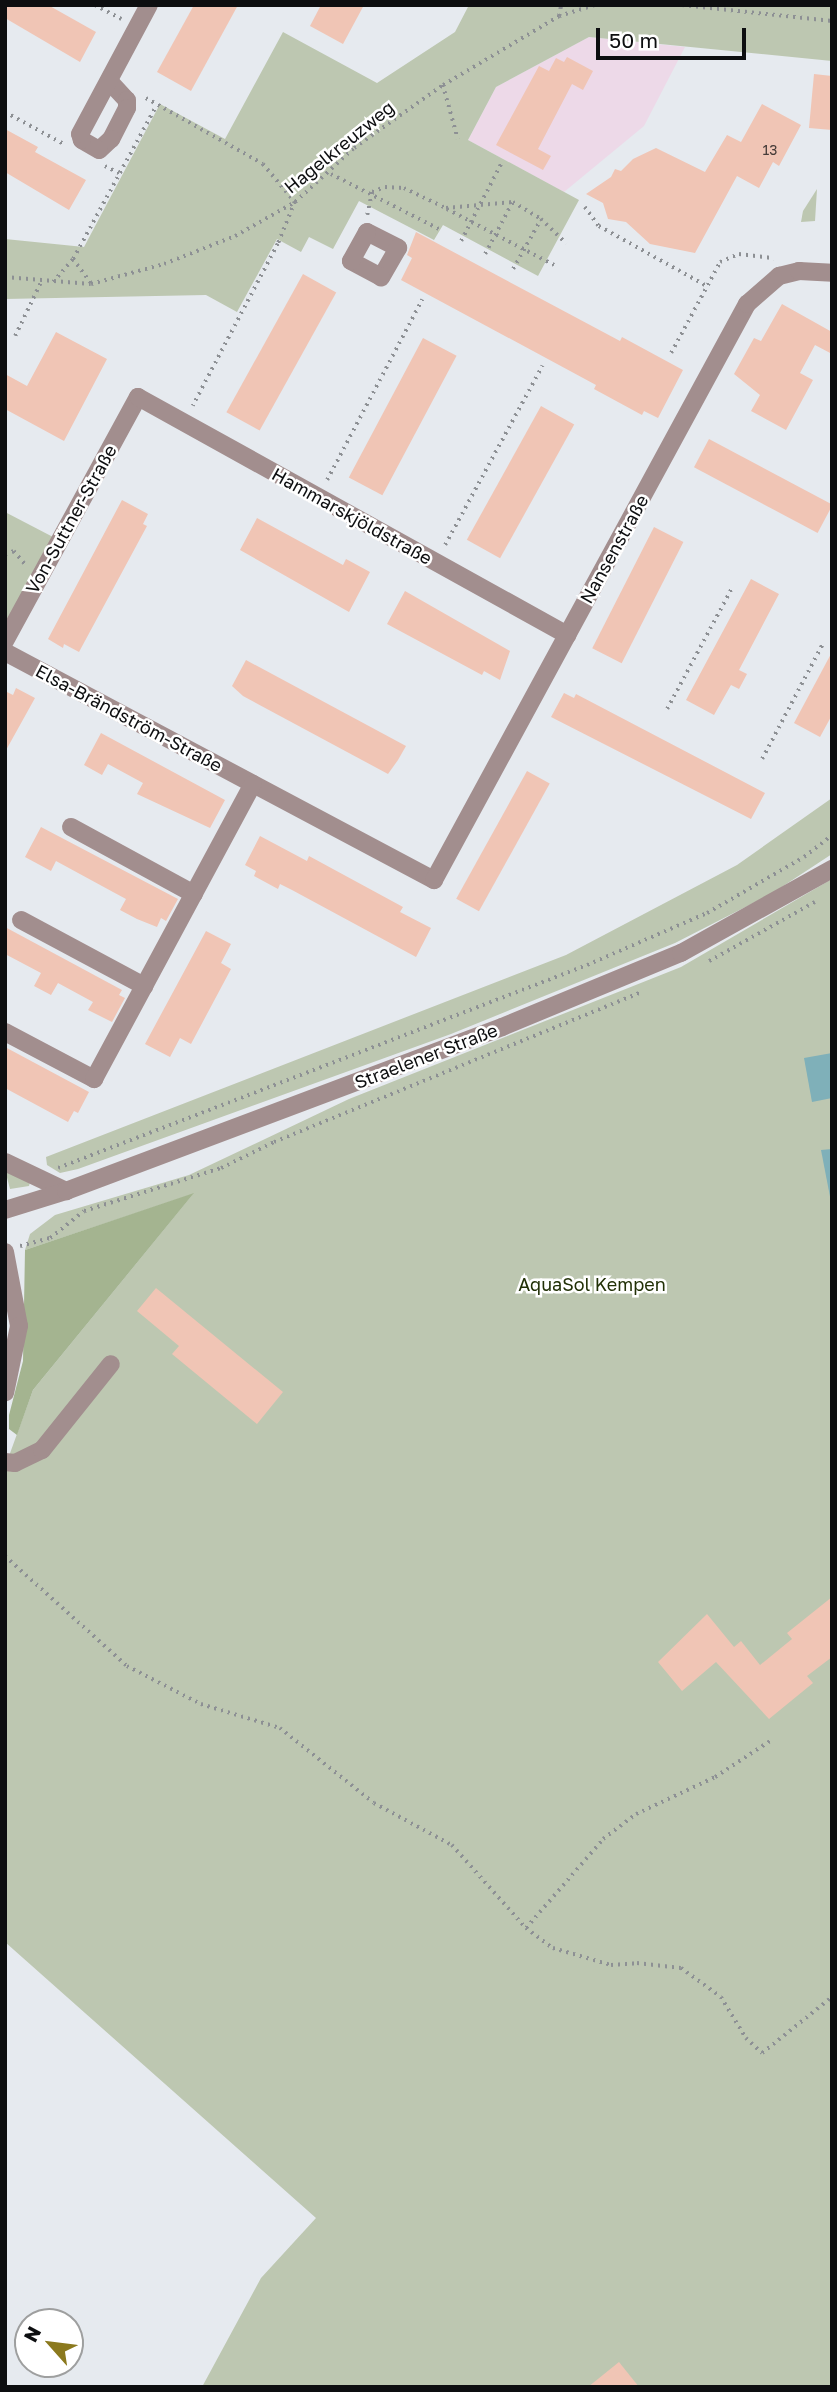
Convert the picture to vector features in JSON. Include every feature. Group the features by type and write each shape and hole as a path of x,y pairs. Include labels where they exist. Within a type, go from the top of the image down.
{"street":[{"path":"109,80 149,5"},
{"name":"Nansenstraße","path":"435,880 747,303 779,276 799,271 832,274"},
{"name":"Hammarskjöldstraße","path":"138,397 567,635"},
{"name":"Von-Suttner-Straße","path":"5,641 138,397"},
{"name":"Elsa-Brändström-Straße","path":"5,652 435,880"},
{"path":"5,1032 94,1080 253,784"},
{"path":"71,828 194,894"},
{"name":"Straelener Straße","path":"5,1210 66,1191 502,1027 681,953 832,869"},
{"path":"21,920 144,986"},
{"path":"5,1162 66,1191"},
{"path":"5,1393 19,1326 10,1290 11,1249"},
{"path":"5,1462 15,1463 42,1450 111,1364"}],"path":[{"path":"95,5 137,28"},
{"path":"559,16 561,5"},
{"name":"Hagelkreuzweg","path":"5,277 92,284 164,264 235,236 295,202 331,174 354,148 443,85 559,16 594,5"},
{"path":"682,5 832,21"},
{"path":"443,85 458,139"},
{"path":"144,95 156,106 263,164 295,202 278,244 185,422"},
{"path":"53,282 74,259 156,106"},
{"path":"461,241 502,162"},
{"path":"331,174 372,192 441,230"},
{"path":"372,192 404,188 471,220 554,265"},
{"path":"367,232 366,206 372,192"},
{"path":"485,254 513,202"},
{"path":"446,208 513,202 541,219 566,243"},
{"path":"585,207 599,226 707,286"},
{"path":"513,269 541,219"},
{"path":"671,353 720,262 739,254 782,259"},
{"path":"74,259 92,284"},
{"path":"15,336 42,280"},
{"path":"318,497 422,300"},
{"path":"436,563 542,366"},
{"path":"5,554 14,551 41,576"},
{"path":"667,709 733,588"},
{"path":"762,759 822,645"},
{"path":"34,1177 587,965 707,913 804,857 832,835"},
{"path":"698,966 766,933 821,898"},
{"path":"11,1249 50,1238 84,1211 221,1168 274,1142 654,986"},
{"path":"5,1556 127,1665 201,1704 280,1728 374,1803 452,1845 526,1928 553,1948 611,1965 637,1963 681,1968 721,1997 747,2038 762,2053 832,1997"},
{"path":"526,1928 603,1839 635,1814 715,1777 773,1739"}],"shaded area":[{"path":"589,37 685,47 644,126 564,192 468,140 496,87"}],"green space":[{"path":"469,5 832,5 832,61 589,37 496,87 468,140 579,200 538,276 443,225 434,240 359,201 333,249 309,237 301,252 277,239 237,312 206,295 5,299 5,239 84,247 160,104 225,139 283,32 377,83 455,32"},
{"path":"817,189 815,221 801,222 803,211"},
{"path":"5,512 53,537 5,626"},
{"path":"832,798 832,854 771,894 675,943 451,1034 78,1169 60,1173 47,1165 46,1157 566,955 737,865"},
{"name":"AquaSol Kempen","path":"832,879 832,2387 202,2387 261,2278 316,2218 5,1942 5,1467 33,1390 193,1194 25,1250 30,1234 55,1215 189,1175 349,1099 681,967"},
{"path":"5,1170 30,1182 29,1186 10,1189"},
{"path":"194,1193 33,1390 17,1435 9,1429 9,1415 23,1361 25,1250"}],"water":[{"path":"832,1053 832,1098 812,1102 804,1058"},
{"path":"832,1149 832,1207 821,1150"}],"building":[{"path":"5,5 48,5 96,32 80,62 5,18"},
{"path":"194,5 238,5 191,91 157,72"},
{"path":"321,5 364,5 343,44 310,26"},
{"path":"567,57 593,71 583,90 572,84 538,149 551,156 543,170 496,145 539,66 549,71 556,58 564,62"},
{"path":"814,74 832,76 832,130 809,128"},
{"path":"762,104 801,125 779,166 773,162 759,188 737,176 695,253 650,244 626,222 608,219 603,203 586,194 611,177 615,169 621,171 633,159 656,148 705,172 727,135 741,142"},
{"path":"5,129 38,147 35,152 86,180 69,210 5,172"},
{"path":"416,232 620,341 622,337 683,370 658,418 644,411 642,415 594,389 596,385 401,280 412,258 407,255"},
{"path":"303,274 336,292 260,431 226,412"},
{"path":"782,304 832,332 832,354 815,345 800,373 813,380 786,430 751,411 760,395 734,374 754,338 761,341"},
{"path":"56,332 107,359 64,441 5,409 5,374 27,386"},
{"path":"423,338 457,356 382,495 349,478"},
{"path":"541,406 574,424 500,558 467,540"},
{"path":"709,439 832,504 818,533 694,467"},
{"path":"122,500 148,514 143,524 147,526 79,652 64,644 63,648 48,639"},
{"path":"257,518 343,565 346,559 370,572 349,612 240,550"},
{"path":"654,527 683,542 622,663 592,648"},
{"path":"751,579 779,594 739,670 747,674 739,689 731,685 714,715 686,700"},
{"path":"405,591 510,651 500,680 484,671 482,675 387,624"},
{"path":"832,652 832,715 820,737 794,723"},
{"path":"246,660 406,746 388,774 243,696 232,686"},
{"path":"16,688 35,698 5,752 5,691 13,695"},
{"path":"564,693 574,698 576,694 765,793 751,819 551,717"},
{"path":"101,733 225,800 210,828 137,794 143,783 108,764 102,775 84,765"},
{"path":"527,771 550,784 479,911 456,899"},
{"path":"41,827 178,899 166,921 161,918 157,927 137,919 120,910 126,899 56,861 51,871 25,857"},
{"path":"260,836 307,861 309,856 403,907 400,912 431,928 416,957 280,884 278,889 254,876 256,871 245,865"},
{"path":"5,927 122,990 119,995 125,998 112,1022 88,1010 93,1002 58,983 51,995 34,986 41,973 5,954"},
{"path":"206,931 231,944 221,963 231,969 191,1044 180,1038 170,1057 145,1044"},
{"path":"5,1047 89,1092 78,1113 74,1111 68,1122 5,1088"},
{"path":"156,1288 283,1392 257,1424 172,1354 179,1346 137,1311"},
{"path":"832,1597 832,1657 807,1676 813,1683 769,1719 716,1662 682,1691 658,1662 707,1614 734,1647 741,1641 760,1665 792,1639 787,1633"},
{"path":"619,2362 639,2387 588,2387"}]}
